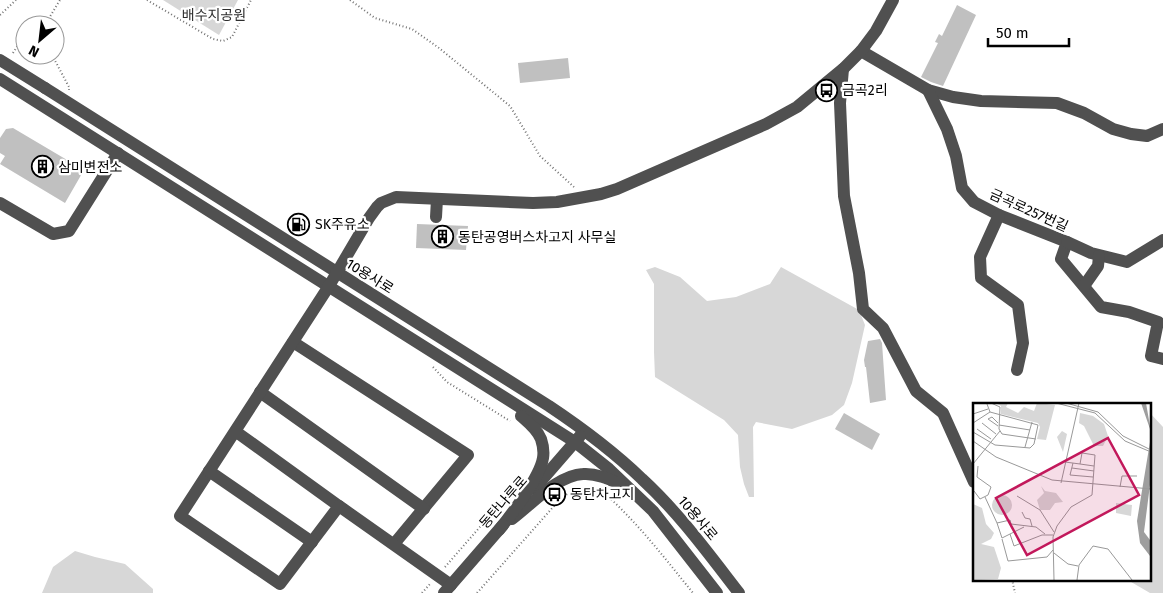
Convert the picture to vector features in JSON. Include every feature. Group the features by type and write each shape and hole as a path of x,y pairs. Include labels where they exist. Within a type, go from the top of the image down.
{"street":[{"path":"339,506 280,584 180,516 329,286 369,218 381,203 396,197 533,203 556,202 617,189 766,124 797,107 843,69 861,51 876,31 893,0"},
{"path":"861,51 928,90 954,97 981,101 1057,102 1084,113 1113,129 1131,134 1147,136 1163,129"},
{"name":"10용사로","path":"0,60 585,430 642,479 676,514 738,593"},
{"path":"843,69 840,103 844,196 859,273 863,309 883,328 916,390 943,413 973,480"},
{"path":"0,79 575,442 594,456 653,511 717,593"},
{"name":"금곡로257번길","path":"928,90 950,138 956,156 962,188 974,202 998,215 1067,242 1061,259 1101,307 1129,312 1158,322 1151,356 1163,359"},
{"path":"0,203 53,234 69,231 118,153"},
{"path":"436,217 437,199"},
{"path":"998,215 980,257 980,278 1018,305 1023,343 1017,370"},
{"path":"1067,242 1099,256 1127,262 1163,240"},
{"path":"1084,286 1098,266 1099,256"},
{"path":"293,342 468,456 394,544"},
{"path":"445,360 467,382 521,416 535,428 541,440 543,450 538,470 510,516 498,530"},
{"path":"260,392 424,509"},
{"name":"동탄나루로","path":"447,589 585,430"},
{"path":"235,431 438,575 447,589"},
{"path":"209,471 312,542"},
{"path":"498,530 568,476 584,473 594,475 620,484 634,492"}],"path":[{"path":"0,15 16,0"},
{"path":"51,15 60,0"},
{"path":"147,0 213,39 224,41 232,37 251,0"},
{"path":"350,0 375,18 412,30 439,48 510,106 540,156 584,197"},
{"path":"57,65 69,87 72,105"},
{"path":"430,364 447,382 512,422"},
{"path":"422,593 515,488"},
{"path":"477,593 562,497 577,489 596,490 616,504 660,551 692,593"},
{"path":"1012,580 1015,593"}],"green space":[{"name":"배수지공원","path":"163,0 238,0 219,35"},
{"path":"655,267 680,277 707,301 736,297 770,284 781,267 859,310 865,325 852,383 844,405 832,415 792,429 756,422 753,427 754,497 749,497 744,484 740,467 738,435 724,420 655,377 654,284 646,270"},
{"path":"1150,413 1163,427 1163,593 1150,593 1128,580 1150,580"},
{"path":"75,551 125,564 153,589 153,593 42,593 53,567"}],"building":[{"path":"957,5 976,15 943,86 921,77 938,43 935,42 939,34 942,36"},
{"path":"568,58 570,78 520,83 518,63"},
{"name":"삼미변전소","path":"13,128 84,170 65,203 0,164 5,156 0,153 0,138 6,129"},
{"name":"동탄공영버스차고지 사무실","path":"417,224 468,226 466,250 416,248"},
{"path":"880,339 882,343 886,400 870,403 864,360 868,341"},
{"path":"844,413 880,434 872,450 835,429"}],"place":[{"name":"금곡2리","path":"826,90"},
{"name":"삼미변전소","path":"42,167"},
{"name":"SK주유소","path":"299,224"},
{"name":"동탄공영버스차고지 사무실","path":"442,237"},
{"name":"동탄차고지","path":"554,494"}]}
